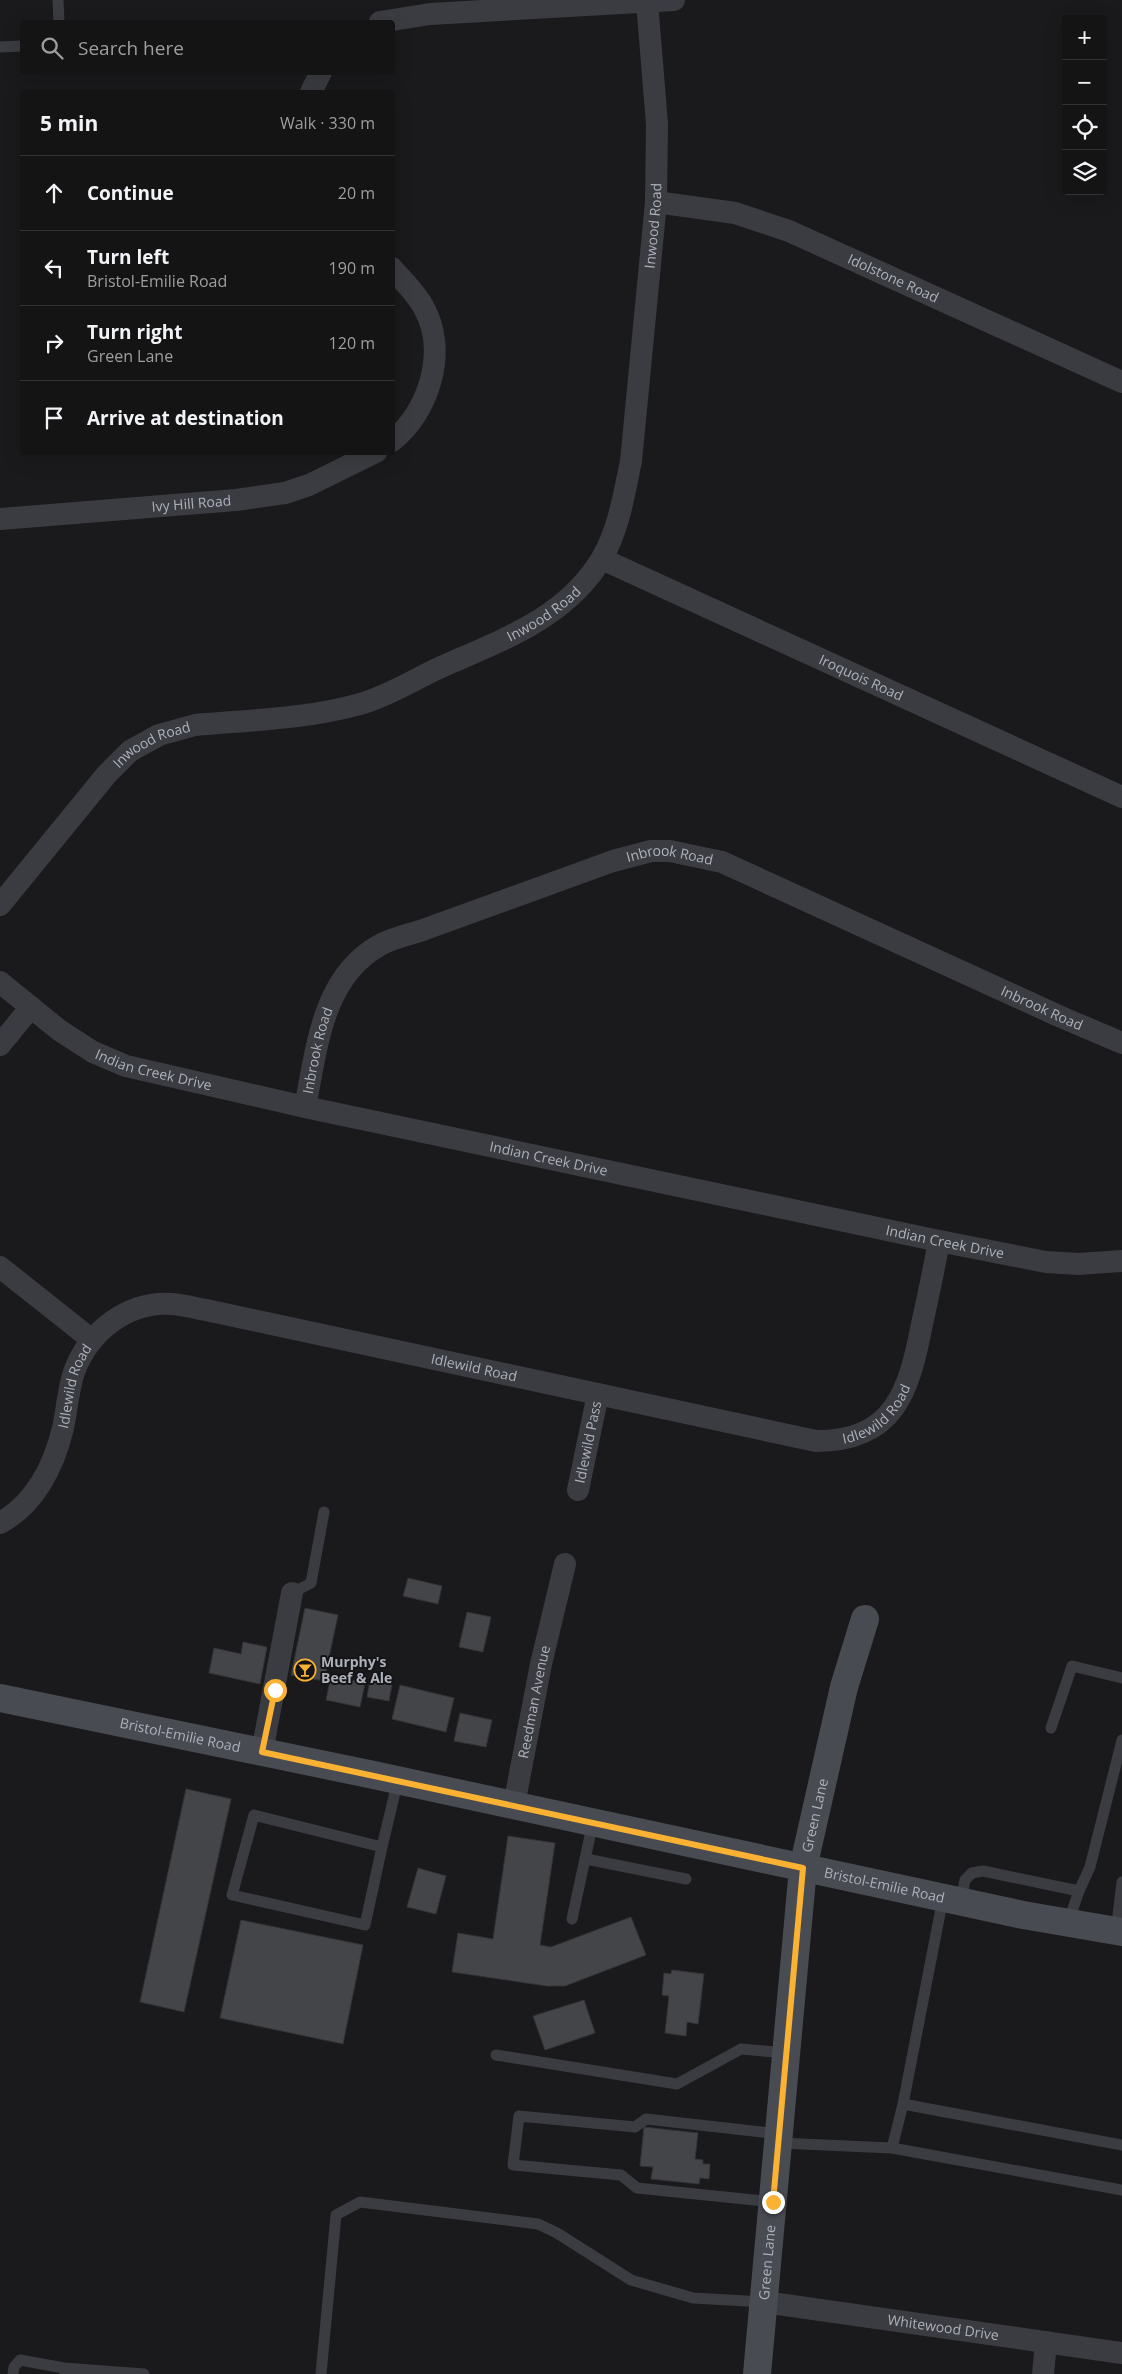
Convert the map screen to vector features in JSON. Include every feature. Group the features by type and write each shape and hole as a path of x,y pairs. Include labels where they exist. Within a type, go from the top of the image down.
{"street":[{"path":"392,20 430,14 674,0"},
{"name":"Inwood Road","path":"0,905 107,774 130,751 159,735 195,725 310,715 361,704 536,623 559,607 581,587 602,559 611,540 623,502 631,461 656,202 657,124 647,2"},
{"path":"312,90 320,75"},
{"name":"Idolstone Road","path":"656,202 735,213 789,231 1122,382"},
{"path":"395,272 424,307 433,332 434,362 431,378 421,407 412,422 395,438"},
{"name":"Ivy Hill Road","path":"0,519 236,500 285,493 309,485 370,455"},
{"name":"Iroquois Road","path":"602,559 1122,796"},
{"name":"Inbrook Road","path":"305,1107 321,1031 330,999 344,975 355,962 388,940 420,931 613,861 651,852 670,851 722,862 1061,1017 1122,1042"},
{"name":"Indian Creek Drive","path":"0,982 59,1030 93,1052 126,1066 305,1107 1046,1262 1078,1264 1122,1261"},
{"path":"0,1045 31,1007"},
{"name":"Idlewild Road","path":"0,1523 15,1514 27,1503 52,1464 63,1428 73,1375 79,1360 92,1340 104,1327 127,1311 145,1306 172,1304 206,1310 816,1441 850,1438 865,1432 885,1419 895,1408 905,1390 915,1360 939,1241"},
{"path":"0,1267 92,1340"},
{"name":"Idlewild Pass","path":"578,1490 598,1394"},
{"name":"Reedman Avenue","path":"514,1805 541,1664 566,1564"},
{"path":"262,1752 292,1593"},
{"name":"Green Lane","path":"757,2374 788,2053 803,1868 844,1686 865,1619"},
{"name":"Bristol-Emilie Road","path":"0,1698 398,1780 952,1900 1119,1932"},
{"name":"Whitewood Drive","path":"764,2302 1122,2353"},
{"path":"1043,2374 1046,2342"}],"lane":[{"path":"58,0 59,20"},
{"path":"0,47 20,46"},
{"path":"292,1593 311,1583 324,1512"},
{"path":"1051,1728 1072,1666 1122,1678"},
{"path":"1068,1923 1090,1867 1122,1740"},
{"path":"382,1848 254,1815 232,1896 365,1925 398,1780"},
{"path":"572,1920 594,1822"},
{"path":"586,1859 686,1879"},
{"path":"892,2148 952,1900 966,1880 972,1873 983,1871 1079,1891"},
{"path":"1119,1932 1122,1882"},
{"path":"496,2055 677,2084 741,2049 788,2053"},
{"path":"903,2104 1122,2145"},
{"path":"773,2202 638,2188 622,2175 513,2165 519,2116 635,2127 646,2119 779,2139 892,2148 1122,2190"},
{"path":"321,2374 336,2215 360,2202 538,2224 557,2233 631,2280 693,2298 764,2302"},
{"path":"13,2374 14,2367 20,2360 64,2371 144,2374"}],"building":[{"path":"408,1578 442,1586 438,1604 403,1596"},
{"path":"305,1608 338,1615 324,1681 291,1675"},
{"path":"467,1612 491,1617 483,1652 459,1647"},
{"path":"243,1642 267,1647 260,1684 209,1673 214,1648 241,1654"},
{"path":"331,1676 365,1683 360,1707 326,1700"},
{"path":"370,1680 392,1685 389,1701 367,1697"},
{"path":"400,1685 454,1698 446,1732 392,1719"},
{"path":"460,1713 492,1720 486,1747 454,1741"},
{"path":"186,1789 231,1799 184,2012 140,2002"},
{"path":"508,1836 555,1843 540,1945 551,1947 631,1917 646,1955 565,1986 547,1986 452,1972 458,1933 493,1939"},
{"path":"418,1868 446,1876 436,1914 407,1907"},
{"path":"241,1920 363,1945 343,2044 220,2018"},
{"path":"672,1970 704,1974 698,2024 687,2022 686,2036 665,2033 669,1996 662,1995 664,1973 671,1974"},
{"path":"584,2000 595,2033 545,2050 533,2016"},
{"path":"644,2127 698,2133 695,2159 703,2160 703,2164 710,2164 709,2179 700,2178 699,2184 651,2179 653,2167 640,2166"}],"place":[{"name":"Murphy's Beef & Ale","path":"305,1670"}],"route":[{"path":"275,1690 262,1752 803,1868 794,1986 773,2202"}]}
